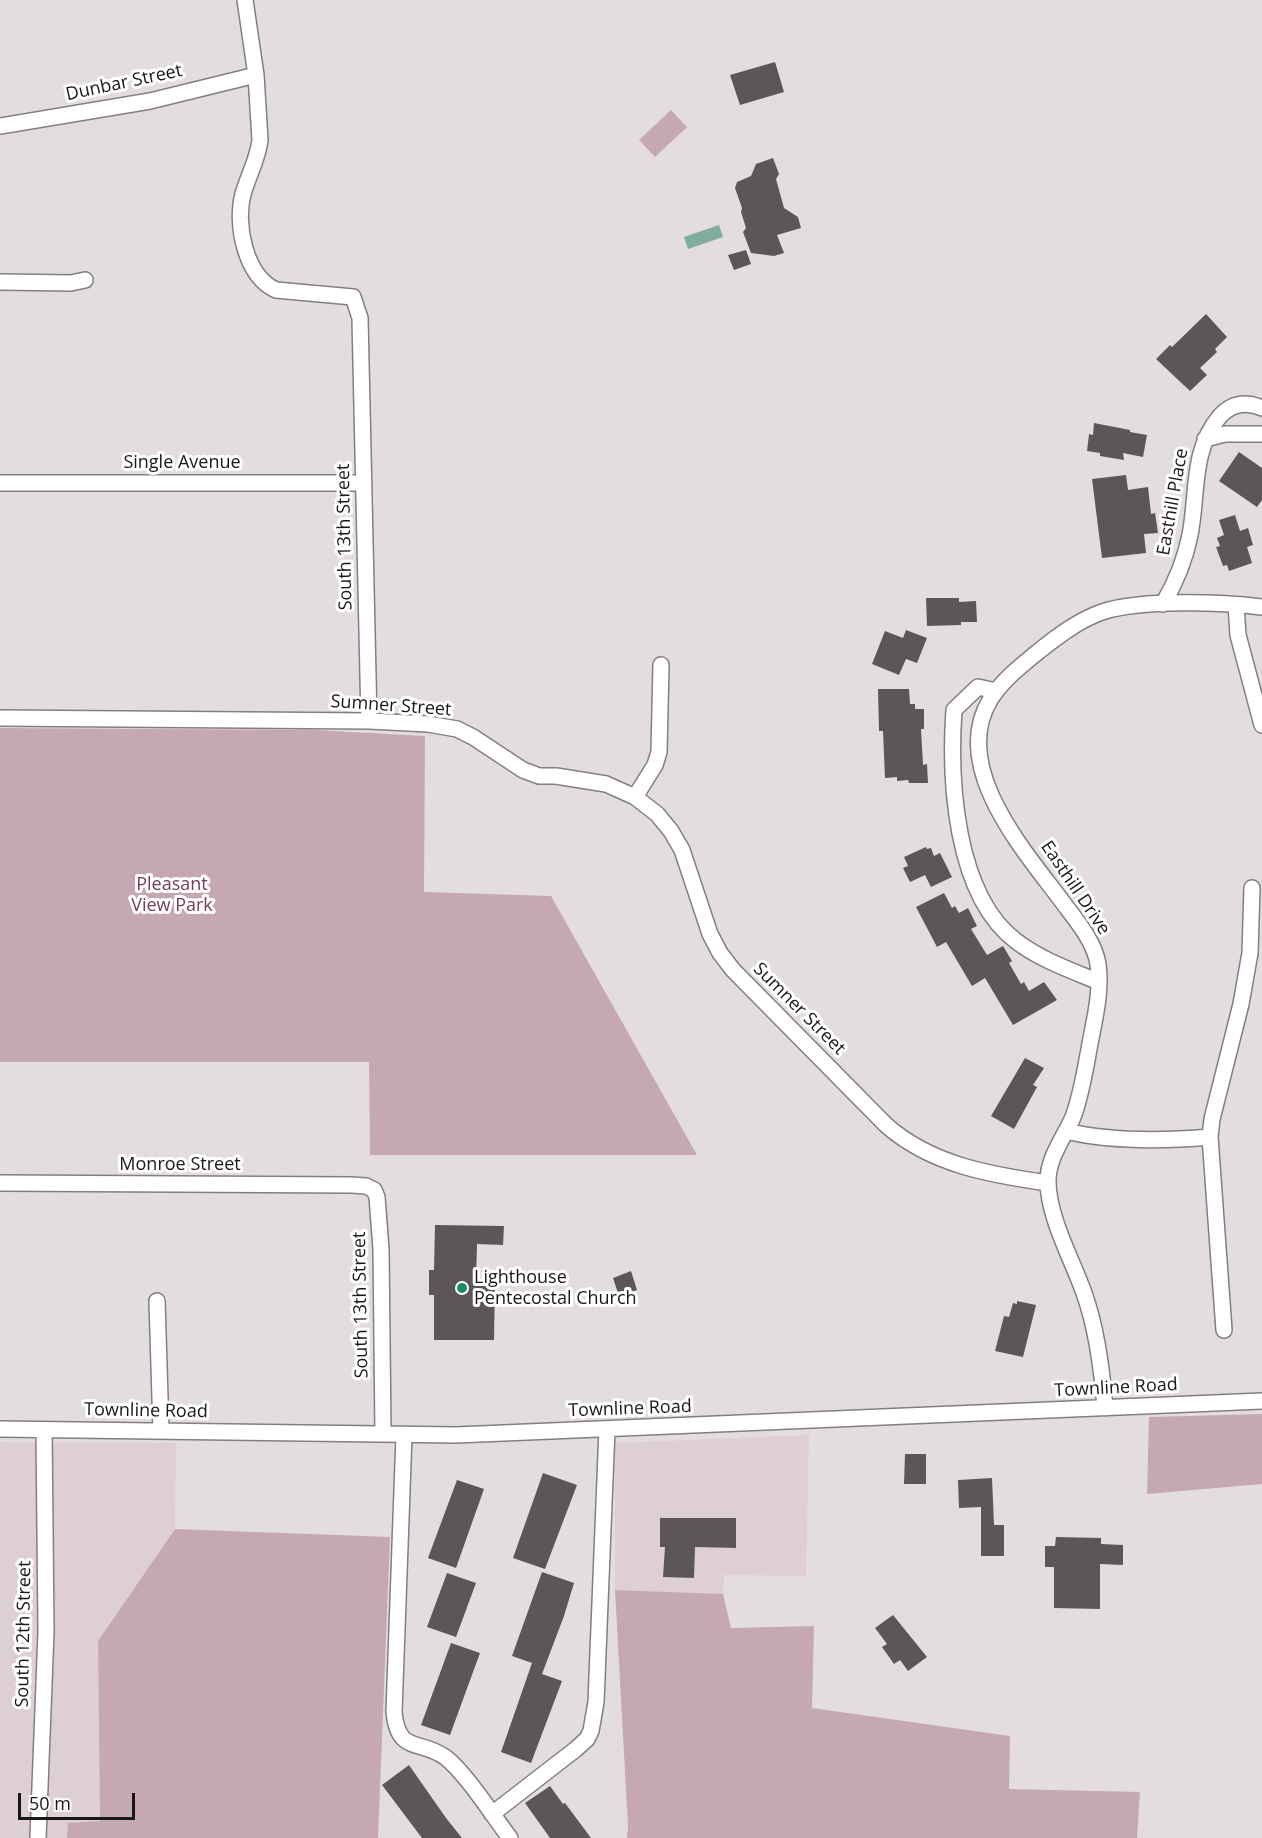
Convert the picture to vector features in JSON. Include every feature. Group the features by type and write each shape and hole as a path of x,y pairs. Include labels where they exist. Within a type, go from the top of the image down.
{"street":[{"path":"245,0 256,75"},
{"name":"Dunbar Street","path":"0,126 150,100 256,75"},
{"name":"South 13th Street","path":"256,75 259,150 241,206 242,226 249,261 256,275 266,285 276,290 353,297 360,318 369,721"},
{"path":"0,282 71,283 85,280"},
{"name":"Easthill Place","path":"1163,604 1177,579 1188,546 1199,462 1205,439 1224,413 1235,405 1249,404 1262,408"},
{"name":"Easthill Place","path":"1205,439 1225,434 1262,434"},
{"name":"Single Avenue","path":"0,483 363,483"},
{"name":"Easthill Drive","path":"1105,1408 1094,1328 1084,1294 1055,1217 1048,1183 1052,1158 1066,1131 1078,1099 1097,1005 1099,982 1096,957 1088,939 1012,831 988,788 980,762 979,737 984,711 996,691 1053,640 1085,620 1115,608 1163,604 1262,607"},
{"path":"1236,605 1238,635 1262,725"},
{"path":"635,797 656,765 659,752 661,665"},
{"path":"996,691 978,687 954,710 951,746 958,824 974,884 989,912 1015,940 1047,961 1099,982"},
{"name":"Sumner Street","path":"0,718 369,721 429,724 457,729 473,736 511,764 539,776 556,776 606,784 635,797 657,814 671,831 682,850 710,934 720,953 733,970 886,1125 908,1142 944,1160 996,1175 1048,1183"},
{"path":"1224,1330 1210,1137 1212,1119 1241,1004 1250,953 1252,888"},
{"path":"1066,1131 1103,1137 1156,1139 1210,1137"},
{"name":"Monroe Street","path":"0,1183 360,1186"},
{"name":"South 13th Street","path":"360,1186 374,1190 377,1197 381,1249 383,1434"},
{"path":"157,1301 161,1431"},
{"name":"Townline Road","path":"0,1429 404,1435 607,1429 1262,1401"},
{"path":"492,1814 576,1749 587,1739 593,1726 598,1683 607,1429"},
{"name":"South 12th Street","path":"38,1838 46,1632 44,1430"},
{"path":"404,1435 394,1712 396,1729 405,1741 443,1756 457,1768 510,1838"}],"shaded area":[{"path":"719,225 723,237 688,249 684,237"},
{"path":"809,1435 806,1576 724,1575 723,1594 615,1590 615,1443"},
{"path":"0,1442 176,1443 175,1529 98,1641 100,1822 68,1823 67,1838 0,1838"}],"green space":[{"path":"671,110 687,127 655,157 639,140"},
{"name":"Pleasant View Park","path":"0,728 316,730 425,736 424,892 551,896 697,1155 370,1155 369,1062 0,1062"},
{"path":"1262,1414 1262,1484 1147,1494 1149,1417"},
{"path":"175,1529 390,1537 378,1838 67,1838 68,1823 100,1821 98,1641"},
{"path":"615,1590 723,1594 731,1628 814,1626 812,1708 1010,1736 1009,1789 1140,1792 1137,1838 627,1838"}],"building":[{"path":"775,62 784,92 740,105 730,75"},
{"path":"773,158 779,174 776,179 784,208 798,217 801,228 777,235 784,253 774,256 751,253 743,232 746,228 735,188 737,182 751,176 756,164"},
{"path":"746,250 751,264 734,270 728,255"},
{"path":"1206,314 1227,337 1215,349 1217,352 1200,368 1207,375 1190,391 1156,359"},
{"path":"1094,423 1147,435 1143,457 1123,453 1124,460 1087,451 1089,434 1093,435"},
{"path":"1239,452 1262,468 1262,500 1257,507 1219,481"},
{"path":"1126,475 1128,490 1148,487 1151,514 1155,513 1158,533 1144,534 1146,553 1102,558 1092,479"},
{"path":"1235,515 1240,531 1248,528 1253,545 1247,547 1252,563 1229,571 1227,565 1223,566 1216,547 1220,546 1217,538 1224,535 1219,520"},
{"path":"926,598 959,598 959,602 976,601 977,622 927,626"},
{"path":"906,630 927,638 917,663 906,659 899,675 872,664 885,631 903,638"},
{"path":"878,689 909,689 910,704 915,704 915,709 924,709 924,729 921,729 923,765 927,764 928,783 897,781 897,777 885,778 883,731 879,731"},
{"path":"926,847 931,848 934,856 940,853 952,877 931,887 925,875 910,882 903,868 908,866 904,857"},
{"path":"944,893 952,908 955,906 959,913 968,908 977,926 971,929 987,955 1003,946 1012,961 1009,963 1021,984 1024,982 1029,991 1044,982 1057,1000 1013,1025 985,978 972,986 946,942 937,947 916,907"},
{"path":"1025,1058 1044,1068 1033,1085 1037,1087 1014,1129 991,1116"},
{"name":"Lighthouse Pentecostal Church","path":"435,1225 504,1226 503,1245 477,1244 476,1280 495,1281 494,1340 434,1340 434,1295 429,1295 429,1270 434,1270"},
{"path":"631,1271 637,1290 619,1296 613,1278"},
{"path":"1017,1301 1036,1305 1023,1357 995,1351 1004,1316 1009,1317 1013,1303 1017,1304"},
{"path":"905,1454 926,1454 926,1484 904,1484"},
{"path":"543,1473 577,1485 545,1569 513,1558"},
{"path":"992,1478 994,1525 1004,1525 1004,1556 981,1556 981,1507 959,1508 958,1480"},
{"path":"457,1480 484,1489 456,1568 428,1558"},
{"path":"660,1518 736,1518 736,1548 695,1547 694,1578 663,1577 665,1547 660,1547"},
{"path":"1056,1537 1101,1538 1101,1544 1123,1545 1123,1565 1100,1564 1100,1609 1054,1608 1054,1567 1045,1567 1045,1546 1055,1546"},
{"path":"542,1572 574,1583 542,1674 562,1681 531,1763 501,1752 532,1663 512,1656"},
{"path":"447,1573 476,1583 456,1637 427,1627"},
{"path":"893,1615 927,1657 908,1671 900,1660 894,1664 882,1647 887,1644 875,1628"},
{"path":"451,1643 480,1653 450,1735 421,1725"},
{"path":"409,1765 462,1838 422,1838 382,1785"},
{"path":"550,1786 591,1838 550,1838 525,1803"}],"place":[{"name":"Lighthouse Pentecostal Church","path":"462,1288"}]}
